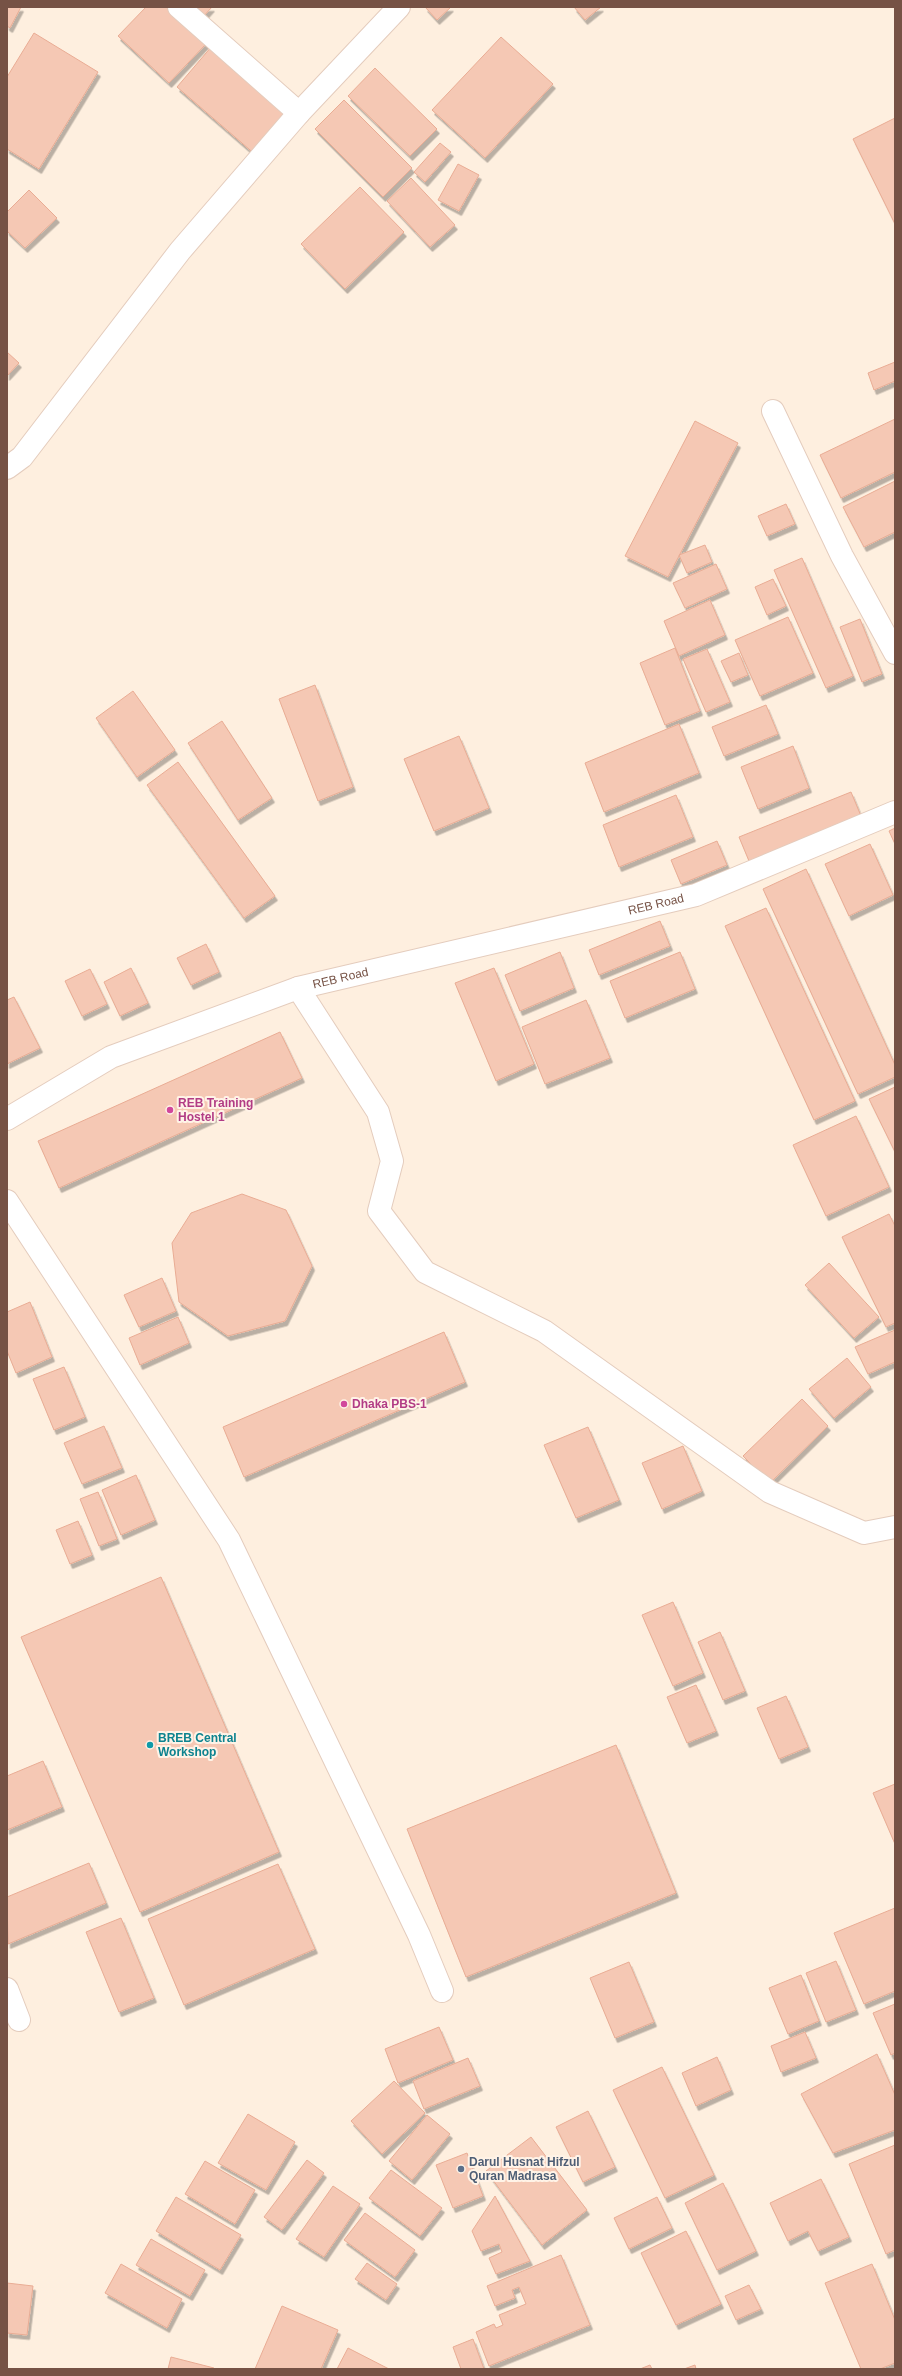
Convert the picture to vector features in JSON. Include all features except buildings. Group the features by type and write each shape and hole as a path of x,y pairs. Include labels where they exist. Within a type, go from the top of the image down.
{"street":[{"path":"179,7 299,113"},
{"path":"7,468 22,457 180,251 299,113 399,7"},
{"path":"773,411 842,556 895,653"},
{"name":"REB Road","path":"7,1119 111,1057 298,988 696,895 895,812"},
{"path":"298,988 378,1112 392,1161 379,1211 425,1272 544,1331 770,1492 864,1533 895,1527"},
{"path":"7,1201 229,1540 419,1935 442,1991"},
{"path":"7,1989 20,2020"}],"place":[{"name":"REB Training Hostel 1","path":"170,1110"},
{"name":"Dhaka PBS-1","path":"344,1404"},
{"name":"BREB Central Workshop","path":"150,1745"},
{"name":"Darul Husnat Hifzul Quran Madrasa","path":"461,2169"}]}
